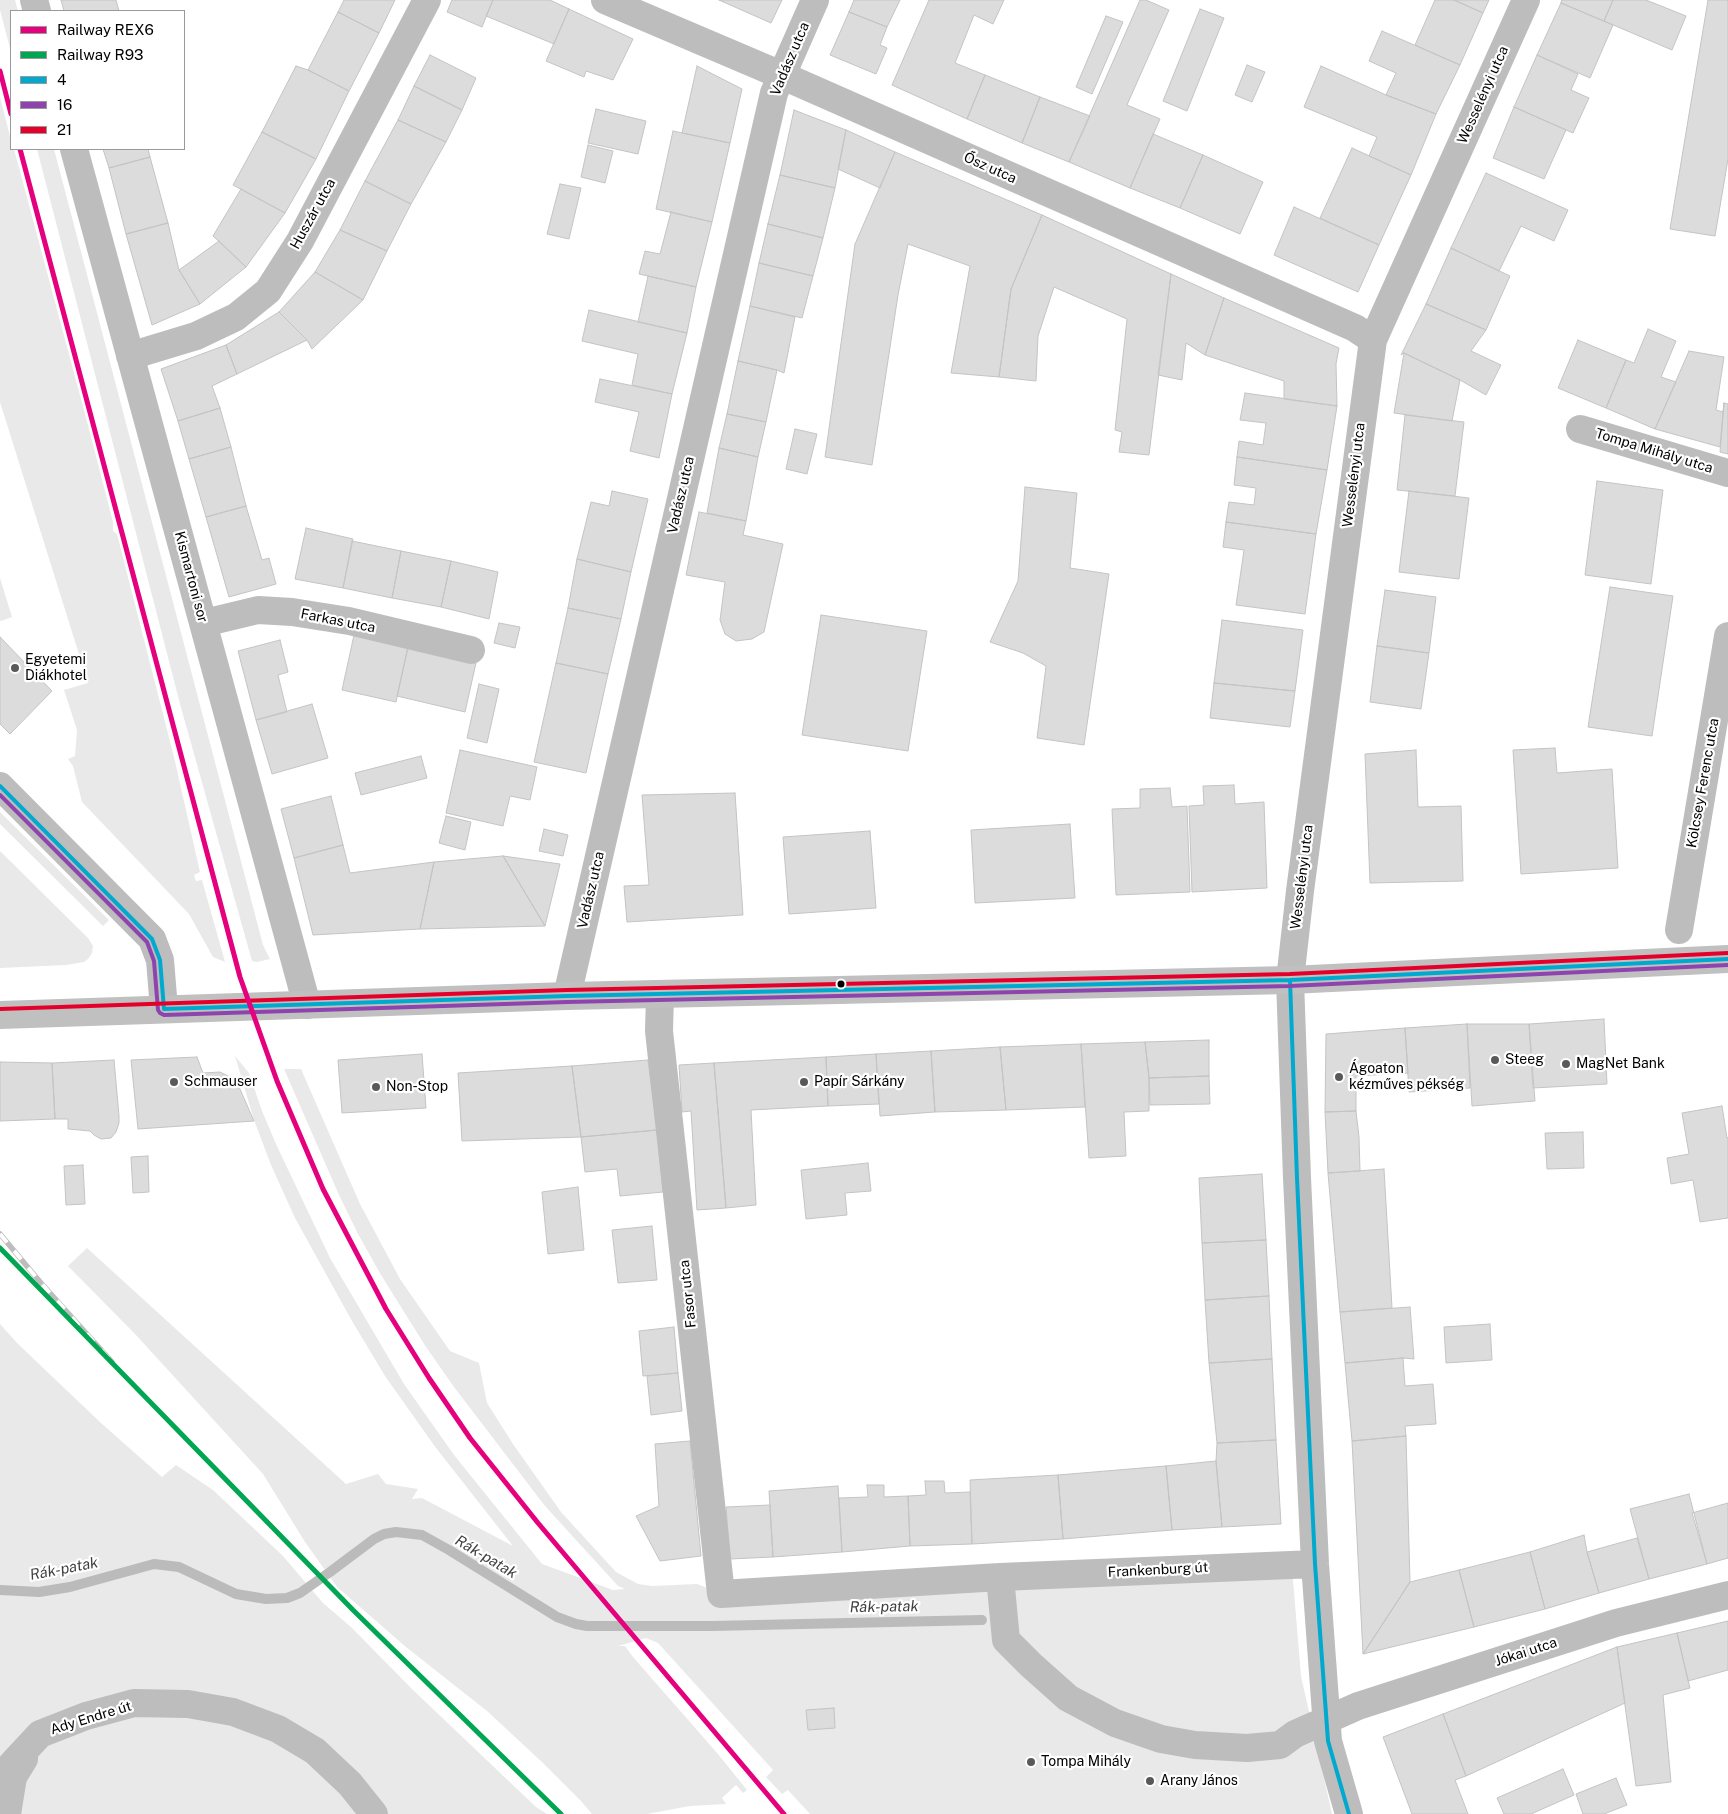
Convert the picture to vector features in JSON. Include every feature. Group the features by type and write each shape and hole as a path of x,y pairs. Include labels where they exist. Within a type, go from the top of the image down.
{"street":[{"name":"Huszár utca","path":"130,356 196,336 236,317 268,291 300,241 427,0"},
{"name":"Ősz utca","path":"606,0 782,75 1355,328 1373,340"},
{"name":"Vadász utca","path":"567,996 769,113 774,94 815,0"},
{"name":"Wesselényi utca","path":"1327,1718 1315,1564 1297,1188 1290,980 1305,852 1373,340 1526,0"},
{"name":"Kismartoni sor","path":"74,150 308,1005"},
{"name":"Tompa Mihály utca","path":"1580,429 1728,473"},
{"name":"Farkas utca","path":"204,623 258,610 292,612 349,621 471,650"},
{"name":"Kölcsey Ferenc utca","path":"1679,930 1728,636"},
{"path":"0,786 152,939 160,960 164,1009"},
{"path":"0,1015 567,996 1290,980 1728,959"},
{"name":"Fasor utca","path":"660,995 659,1032 721,1594"},
{"name":"Frankenburg út","path":"721,1594 1000,1577 1315,1564"},
{"path":"1000,1577 1006,1640 1068,1698 1115,1723 1161,1739 1196,1745 1247,1748 1280,1745 1295,1734 1327,1718 1328,1741 1349,1814"},
{"name":"Jókai utca","path":"1327,1718 1358,1706 1616,1623 1728,1595"},
{"name":"Ady Endre út","path":"0,1777 40,1734 86,1716 134,1703 188,1704 233,1712 278,1729 315,1751 350,1784 374,1814"},
{"name":"Ady Endre út","path":"7,1814 13,1777 40,1734"}],"shaded area":[{"path":"0,0 15,0 18,10 10,10 10,48 0,10"},
{"path":"0,97 10,136 10,150 14,150 88,425 113,522 113,531 117,534 174,757 200,872 194,875 196,881 202,880 225,962 213,957 189,914 82,802 73,766 68,759 75,756 77,730 64,690 88,683 0,402"},
{"path":"37,150 54,150 263,945 270,959 257,962 252,961 180,704"},
{"path":"0,578 12,617 1,621 0,620"},
{"path":"0,812 109,920 103,926 0,824"},
{"path":"0,851 88,938 93,946 92,953 84,962 66,965 0,968"},
{"path":"235,1056 249,1073 276,1144 330,1258 404,1384 454,1455 542,1564 613,1590 625,1589 618,1586 545,1506 454,1387 426,1347 358,1234 284,1069 301,1069 360,1204 400,1279 450,1351 479,1363 487,1403 513,1444 561,1512 616,1572 638,1584 652,1586 697,1584 705,1587 711,1593 1291,1556 1301,1676 1332,1814 810,1814 788,1790 782,1794 766,1777 773,1770 658,1643 646,1638 618,1646 625,1646 747,1790 743,1793 736,1785 722,1798 726,1804 690,1806 647,1814 592,1814 543,1763 487,1711 406,1647 337,1587 305,1542 263,1474 136,1335 68,1266 87,1248 346,1484 378,1474 386,1484 418,1489 412,1499 422,1498 513,1546 436,1448 385,1376 352,1321 295,1218 271,1165 254,1120"},
{"path":"0,1324 17,1343 101,1423 162,1477 176,1465 213,1490 283,1556 323,1603 351,1627 412,1689 536,1807 547,1814 0,1814"}],"building":[{"path":"61,0 116,0 119,10 64,10"},
{"path":"344,0 395,0 379,33 338,12"},
{"path":"452,0 493,0 482,27 447,12"},
{"path":"493,0 550,0 569,9 554,44 486,16"},
{"path":"719,0 782,0 771,23"},
{"path":"854,0 900,0 887,27 849,12"},
{"path":"929,0 1004,0 993,24 974,15 955,63 985,75 967,119 892,85"},
{"path":"1140,0 1146,0 1169,10 1127,105 1160,119 1130,188 1069,162"},
{"path":"1435,0 1454,0 1483,13 1460,65 1415,45"},
{"path":"1454,0 1489,0 1483,13"},
{"path":"1562,0 1613,0 1604,21 1561,3"},
{"path":"1613,0 1646,0 1686,16 1672,50 1604,21"},
{"path":"1708,0 1728,0 1728,159 1715,236 1670,229"},
{"path":"1561,3 1613,25 1590,78 1537,55"},
{"path":"569,9 633,39 613,80 586,71 584,77 546,61"},
{"path":"1200,9 1224,18 1187,111 1163,101"},
{"path":"338,12 379,33 349,91 308,70"},
{"path":"849,12 887,27 880,45 887,48 876,74 830,55"},
{"path":"1106,16 1123,22 1092,94 1076,87"},
{"path":"1382,31 1460,65 1436,114 1386,95 1396,73 1369,61"},
{"path":"430,55 476,78 462,110 414,86"},
{"path":"1537,55 1578,74 1571,90 1589,98 1573,133 1514,107"},
{"path":"1247,65 1265,72 1252,102 1235,95"},
{"path":"296,66 308,70 349,91 316,159 262,132"},
{"path":"697,66 742,89 730,143 682,133"},
{"path":"1321,66 1386,95 1436,114 1411,175 1369,156 1377,137 1304,107"},
{"path":"985,75 1040,97 1022,143 967,119"},
{"path":"414,86 462,110 446,142 398,120"},
{"path":"1040,97 1090,116 1069,162 1022,143"},
{"path":"1514,107 1566,130 1544,179 1493,158"},
{"path":"596,109 646,121 638,154 588,143"},
{"path":"794,110 846,130 835,188 780,175"},
{"path":"398,120 446,142 411,204 365,181"},
{"path":"846,130 895,152 880,188 838,169"},
{"path":"673,131 730,143 712,222 656,209"},
{"path":"262,132 316,159 285,213 233,185"},
{"path":"1153,134 1203,155 1180,208 1130,188"},
{"path":"588,145 613,151 605,183 581,177"},
{"path":"1352,148 1411,175 1379,245 1320,218"},
{"path":"103,150 148,150 150,157 109,168"},
{"path":"895,152 1042,215 1011,289 999,377 951,373 970,266 908,244 898,295 872,465 825,457 855,244"},
{"path":"1203,155 1263,182 1240,234 1180,208"},
{"path":"150,157 168,223 126,234 109,168"},
{"path":"1486,173 1568,210 1554,241 1521,226 1499,271 1451,248"},
{"path":"780,175 835,188 823,238 768,224"},
{"path":"365,181 411,204 387,251 340,230"},
{"path":"560,184 581,188 569,239 547,234"},
{"path":"241,189 285,213 246,267 213,236"},
{"path":"1294,207 1379,245 1358,292 1274,255"},
{"path":"671,212 712,222 696,287 639,274 645,251 660,254"},
{"path":"1042,215 1171,274 1149,455 1119,452 1122,432 1115,430 1127,319 1054,287 1038,336 1036,381 999,377 1011,289"},
{"path":"168,223 179,270 200,304 152,325 126,234"},
{"path":"768,224 823,238 813,276 759,263"},
{"path":"340,230 387,251 363,300 315,272"},
{"path":"219,241 246,267 200,304 179,270"},
{"path":"1451,248 1510,276 1486,330 1426,304"},
{"path":"759,263 813,276 802,318 750,306"},
{"path":"315,272 363,300 312,349 307,340 279,312"},
{"path":"1171,274 1224,298 1205,355 1186,343 1182,380 1158,375"},
{"path":"648,276 696,287 687,333 638,322"},
{"path":"1224,298 1339,348 1336,364 1337,406 1284,399 1284,381 1205,355"},
{"path":"1426,304 1486,330 1471,351 1501,365 1486,395 1404,353 1401,355"},
{"path":"750,306 795,317 784,373 738,361"},
{"path":"589,310 687,333 672,394 632,385 638,354 582,341"},
{"path":"279,312 307,340 237,374 226,345"},
{"path":"1648,329 1676,341 1661,377 1676,382 1655,429 1606,408 1626,360 1634,363"},
{"path":"1578,340 1626,360 1606,408 1558,388"},
{"path":"226,345 237,374 212,386 220,408 178,421 161,369"},
{"path":"1689,351 1724,357 1716,410 1723,412 1724,403 1720,447 1655,429"},
{"path":"1404,353 1460,380 1452,421 1394,413"},
{"path":"738,361 777,370 766,422 727,414"},
{"path":"600,379 672,394 659,458 630,451 639,412 595,402"},
{"path":"1245,393 1337,406 1327,470 1237,457 1239,441 1263,445 1266,423 1240,420"},
{"path":"1724,403 1728,404 1728,454 1720,452"},
{"path":"220,408 231,447 189,459 178,421"},
{"path":"727,414 766,422 758,457 719,448"},
{"path":"1405,415 1464,422 1455,496 1397,490"},
{"path":"795,429 817,434 807,474 786,469"},
{"path":"231,447 246,506 206,517 189,459"},
{"path":"719,448 758,457 746,521 707,513"},
{"path":"1237,457 1327,470 1316,534 1226,522 1229,502 1254,505 1256,488 1234,485"},
{"path":"1597,481 1663,490 1651,584 1585,575"},
{"path":"1025,487 1077,493 1070,568 1109,574 1084,745 1037,738 1046,666 1023,653 990,642 1018,581"},
{"path":"612,491 648,499 631,572 577,559 591,502 609,506"},
{"path":"1409,491 1469,498 1459,579 1399,572"},
{"path":"246,506 262,560 269,558 276,584 229,597 206,517"},
{"path":"699,512 746,521 743,535 783,544 764,632 752,639 736,641 725,634 720,620 725,582 686,575"},
{"path":"1226,522 1316,534 1305,614 1236,605 1244,550 1223,547"},
{"path":"306,528 353,539 343,588 295,579"},
{"path":"352,541 401,551 392,598 343,588"},
{"path":"401,551 451,561 441,607 392,598"},
{"path":"577,559 631,572 621,619 568,608"},
{"path":"451,561 498,572 489,619 441,607"},
{"path":"1610,587 1673,596 1652,736 1588,727"},
{"path":"1385,590 1436,597 1429,653 1377,646"},
{"path":"568,608 621,619 608,674 556,663"},
{"path":"821,615 927,631 908,751 802,735"},
{"path":"1222,620 1303,630 1295,691 1214,683"},
{"path":"499,623 520,627 515,648 494,643"},
{"path":"354,635 408,647 396,702 342,690"},
{"name":"Egyetemi Diákhotel","path":"0,637 52,691 10,734 0,724"},
{"path":"280,640 288,672 278,675 287,712 256,720 238,651"},
{"path":"1377,646 1429,653 1421,709 1370,702"},
{"path":"408,647 476,663 465,712 397,696"},
{"path":"556,663 608,674 586,773 534,762"},
{"path":"1214,683 1295,691 1290,727 1210,718"},
{"path":"479,684 499,689 487,743 467,738"},
{"path":"312,704 328,758 272,774 256,720"},
{"path":"1555,748 1557,773 1612,769 1618,868 1521,874 1513,750"},
{"path":"460,750 537,767 530,800 510,796 503,826 446,813"},
{"path":"1416,750 1418,807 1461,806 1463,881 1370,883 1365,754"},
{"path":"421,756 427,778 361,795 355,773"},
{"path":"1234,785 1235,804 1264,802 1267,888 1192,892 1189,806 1204,805 1203,786"},
{"path":"1170,788 1172,807 1187,806 1190,892 1116,895 1112,809 1140,808 1140,789"},
{"path":"735,793 743,915 627,922 624,886 649,885 642,795"},
{"path":"331,796 343,845 294,858 281,809"},
{"path":"446,816 471,822 465,850 439,843"},
{"path":"1070,824 1075,898 975,903 971,830"},
{"path":"544,829 568,835 563,856 539,851"},
{"path":"870,831 876,908 789,914 783,837"},
{"path":"343,845 350,873 434,862 420,929 313,935 294,858"},
{"path":"503,856 545,926 420,929 434,862"},
{"path":"503,856 560,864 545,926"},
{"path":"1604,1019 1607,1084 1533,1088 1529,1024"},
{"path":"1467,1024 1529,1024 1535,1101 1472,1106"},
{"path":"1467,1024 1470,1088 1409,1092 1405,1028"},
{"path":"1405,1028 1408,1073 1356,1076 1356,1111 1325,1112 1326,1034"},
{"path":"1209,1040 1209,1076 1149,1078 1145,1042"},
{"path":"1145,1042 1149,1078 1149,1111 1124,1112 1126,1156 1089,1158 1081,1044"},
{"path":"1081,1044 1085,1107 1006,1110 1000,1047"},
{"path":"1000,1047 1006,1110 935,1112 931,1051"},
{"path":"931,1051 935,1112 880,1116 876,1054"},
{"path":"422,1054 426,1108 342,1113 338,1060"},
{"path":"876,1054 879,1104 828,1106 826,1057"},
{"path":"197,1057 203,1073 220,1072 236,1080 254,1121 138,1129 131,1060"},
{"path":"826,1057 828,1106 751,1110 756,1205 726,1208 714,1063"},
{"path":"114,1060 119,1123 116,1132 111,1138 101,1139 90,1131 68,1129 68,1119 55,1119 52,1063"},
{"path":"648,1060 657,1130 581,1137 572,1066"},
{"path":"0,1062 52,1063 55,1119 0,1121"},
{"path":"714,1063 726,1208 697,1210 691,1111 682,1112 679,1065"},
{"path":"572,1066 581,1137 462,1141 458,1073"},
{"path":"1209,1076 1210,1104 1150,1105 1149,1078"},
{"path":"1722,1106 1728,1137 1728,1218 1700,1222 1693,1180 1671,1184 1667,1158 1689,1154 1682,1113"},
{"path":"1356,1111 1360,1171 1328,1173 1325,1112"},
{"path":"657,1130 663,1192 620,1196 617,1169 585,1172 581,1137"},
{"path":"1583,1132 1584,1168 1547,1169 1545,1133"},
{"path":"148,1156 149,1192 133,1193 131,1157"},
{"path":"868,1163 871,1191 845,1193 847,1215 806,1219 801,1170"},
{"path":"83,1165 85,1204 66,1205 64,1166"},
{"path":"1384,1169 1392,1308 1340,1312 1328,1173"},
{"path":"1262,1174 1266,1240 1202,1243 1199,1178"},
{"path":"578,1187 584,1250 548,1254 542,1192"},
{"path":"652,1226 657,1280 618,1283 612,1230"},
{"path":"1266,1240 1269,1296 1205,1300 1202,1243"},
{"path":"1269,1296 1272,1359 1209,1363 1205,1300"},
{"path":"1410,1307 1414,1359 1403,1358 1345,1363 1340,1312"},
{"path":"1490,1324 1492,1360 1446,1363 1444,1327"},
{"path":"674,1327 678,1373 643,1376 639,1331"},
{"path":"1403,1358 1405,1386 1433,1384 1436,1424 1405,1426 1406,1436 1352,1441 1345,1363"},
{"path":"1272,1359 1276,1440 1217,1443 1209,1363"},
{"path":"678,1373 682,1411 651,1415 647,1376"},
{"path":"1406,1436 1410,1582 1363,1654 1352,1441"},
{"path":"1276,1440 1281,1524 1222,1527 1216,1461 1217,1443"},
{"path":"690,1441 701,1556 660,1561 636,1516 659,1506 655,1444"},
{"path":"1216,1461 1222,1527 1172,1530 1166,1466"},
{"path":"1166,1466 1172,1530 1063,1539 1058,1475"},
{"path":"1058,1475 1063,1539 972,1544 970,1480"},
{"path":"925,1481 944,1481 945,1493 970,1492 972,1544 910,1546 908,1496 926,1495"},
{"path":"867,1485 884,1485 884,1497 908,1496 910,1546 842,1552 839,1498 868,1497"},
{"path":"838,1486 842,1552 773,1557 769,1491"},
{"path":"1689,1494 1707,1564 1649,1579 1630,1509"},
{"path":"1728,1503 1728,1558 1707,1564 1692,1513"},
{"path":"770,1505 773,1557 730,1559 726,1507"},
{"path":"1584,1535 1599,1593 1545,1609 1530,1552"},
{"path":"1637,1538 1649,1579 1599,1593 1587,1552"},
{"path":"1530,1552 1545,1609 1474,1627 1459,1570"},
{"path":"1459,1570 1474,1627 1363,1654 1410,1582"},
{"path":"1728,1621 1728,1670 1688,1681 1677,1633"},
{"path":"1677,1633 1690,1688 1663,1695 1671,1782 1636,1786 1617,1647"},
{"path":"1617,1647 1625,1703 1466,1776 1443,1714"},
{"path":"834,1708 835,1728 808,1730 806,1710"},
{"path":"1443,1714 1466,1776 1455,1780 1468,1814 1412,1814 1383,1737"},
{"path":"1563,1769 1574,1795 1531,1814 1504,1814 1497,1798"},
{"path":"1616,1778 1627,1805 1604,1814 1583,1814 1576,1794"}],"waterway":[{"name":"Rák-patak","path":"0,1590 39,1592 70,1587 154,1564 179,1567 236,1594 266,1599 287,1598 300,1593 374,1539 384,1534 396,1532 422,1535 557,1617 587,1626 712,1626 982,1620"}],"railway":[{"path":"0,1234 112,1362"}],"rail line":[{"name":"REX6","path":"0,71 10,110"},
{"name":"REX6","path":"20,150 240,977 277,1081 323,1189 386,1309 429,1378 470,1438 538,1523 784,1814"},
{"name":"R93","path":"0,1248 353,1610 561,1814"}],"transit line":[{"name":"4","path":"0,786 152,939 160,960 164,1009 567,996 1290,980 1728,959"},
{"name":"16","path":"0,795 147,942 154,961 158,1010 164,1015 567,1002 1290,986 1728,965"},
{"name":"21","path":"0,1009 567,990 1290,974 1728,953"},
{"name":"4","path":"1290,980 1315,1564 1328,1741 1349,1814"}],"place":[{"name":"Egyetemi Diákhotel","path":"15,668"},
{"name":"Steeg","path":"1495,1060"},
{"name":"MagNet Bank","path":"1566,1064"},
{"name":"Ágoaton kézműves pékség","path":"1339,1077"},
{"name":"Schmauser","path":"174,1082"},
{"name":"Papír Sárkány","path":"804,1082"},
{"name":"Non-Stop","path":"376,1087"},
{"name":"Tompa Mihály","path":"1031,1762"},
{"name":"Arany János","path":"1150,1781"}]}
